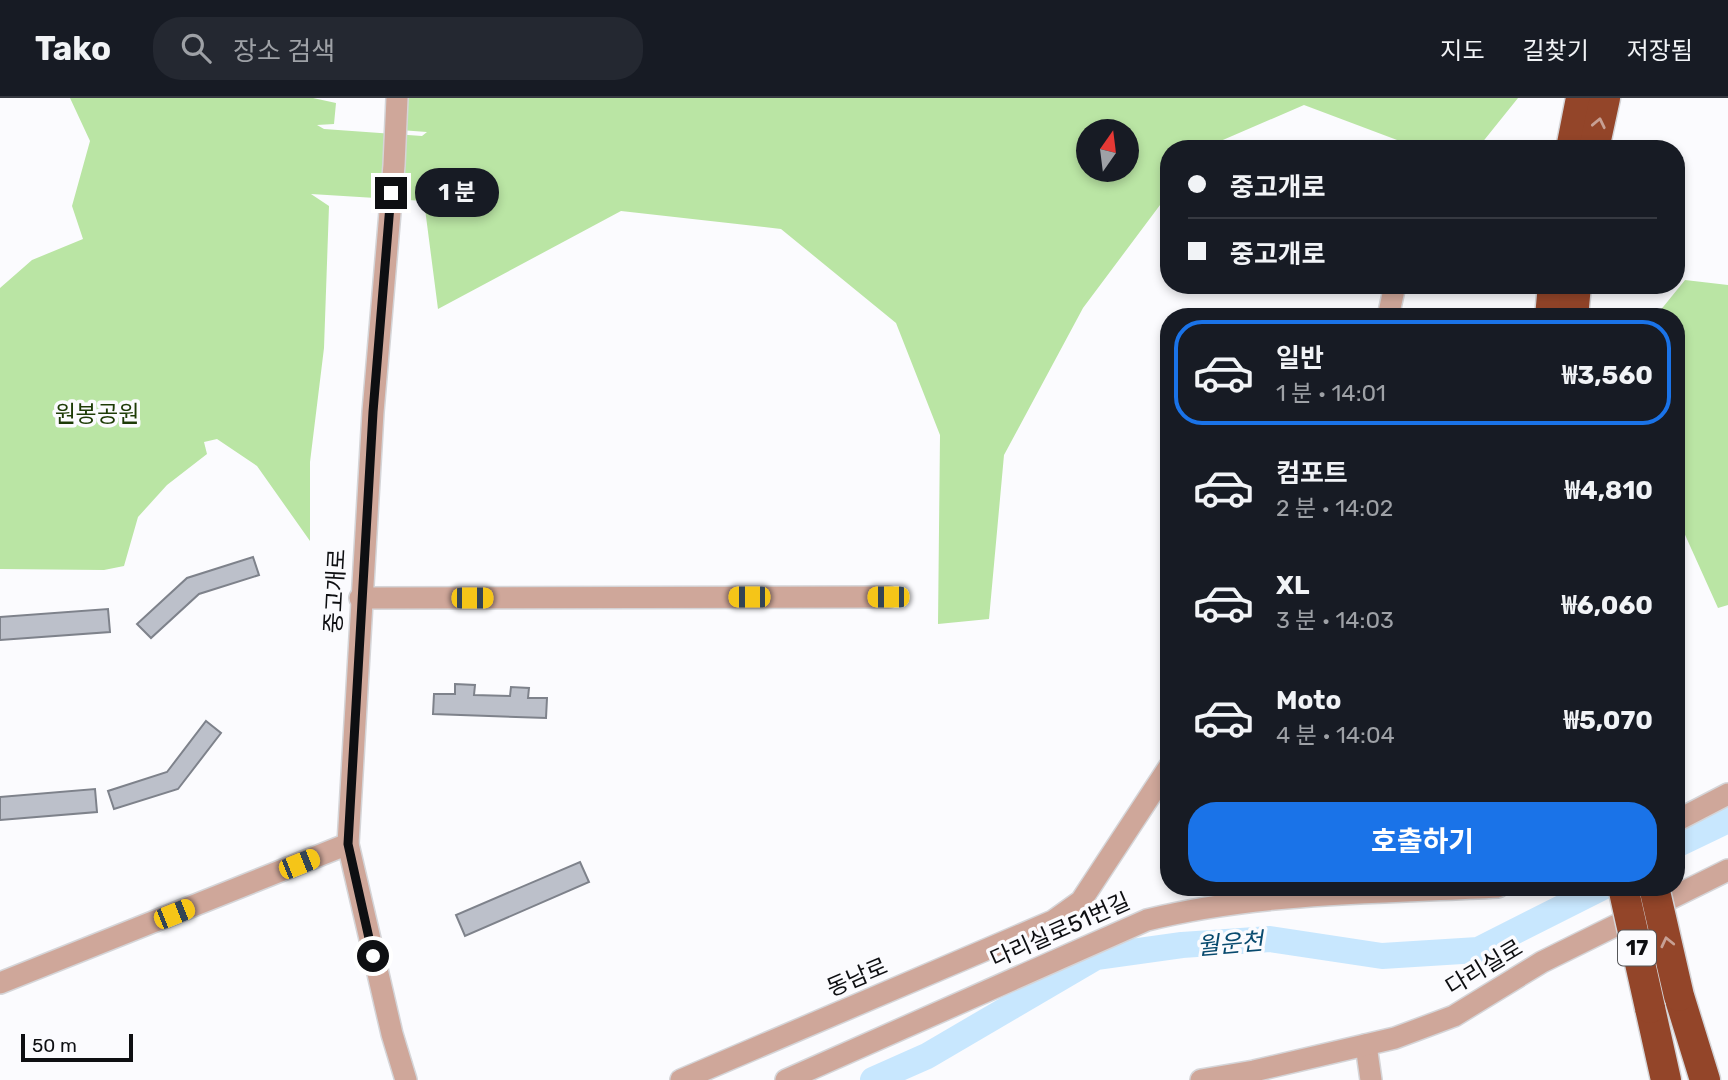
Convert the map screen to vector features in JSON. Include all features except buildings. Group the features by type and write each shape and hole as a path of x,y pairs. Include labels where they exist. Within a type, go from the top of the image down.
{"highway":[{"path":"1574,140 1581,98"},
{"path":"1596,140 1605,98"},
{"name":"17","path":"1625,896 1666,1080"},
{"name":"17","path":"1656,896 1698,1080"},
{"path":"1679,996 1705,1080"},
{"path":"1650,1008 1651,1080"}],"street":[{"name":"중고개로","path":"397,98 360,598 348,844 391,1034 406,1080"},
{"path":"360,598 888,597"},
{"name":"동남로","path":"681,1080 1053,921 1081,901 1160,781"},
{"path":"1685,816 1728,794"},
{"path":"0,983 348,844"},
{"name":"다리실로","path":"1685,891 1728,870"},
{"name":"다리실로51번길","path":"786,1080 1147,920 1187,910 1334,896"},
{"name":"다리실로","path":"1201,1080 1253,1076 1395,1038 1454,1016 1542,962 1675,896"},
{"path":"1366,1045 1371,1080"}],"green space":[{"name":"원봉공원","path":"70,98 313,98 336,103 334,124 317,125 324,129 422,136 427,132 400,130 403,98 1518,98 1484,140 1397,140 1304,105 1223,140 1160,140 1160,205 1083,308 1004,455 989,619 938,624 940,435 896,323 781,229 621,211 438,309 424,201 311,194 329,206 324,348 310,462 310,541 257,466 217,439 204,442 207,454 167,485 138,517 124,566 104,570 0,569 0,288 32,260 83,239 72,206 90,141"},
{"path":"1685,280 1728,285 1728,605 1718,608 1685,535 1685,308 1662,308 1674,294 1685,294"}],"waterway":[{"name":"월운천","path":"1685,841 1728,820"},
{"name":"월운천","path":"873,1080 927,1056 1096,957 1182,945 1270,939 1382,956 1478,950 1585,896"}],"route":[{"path":"373,956 348,844 360,598 391,193"}]}
